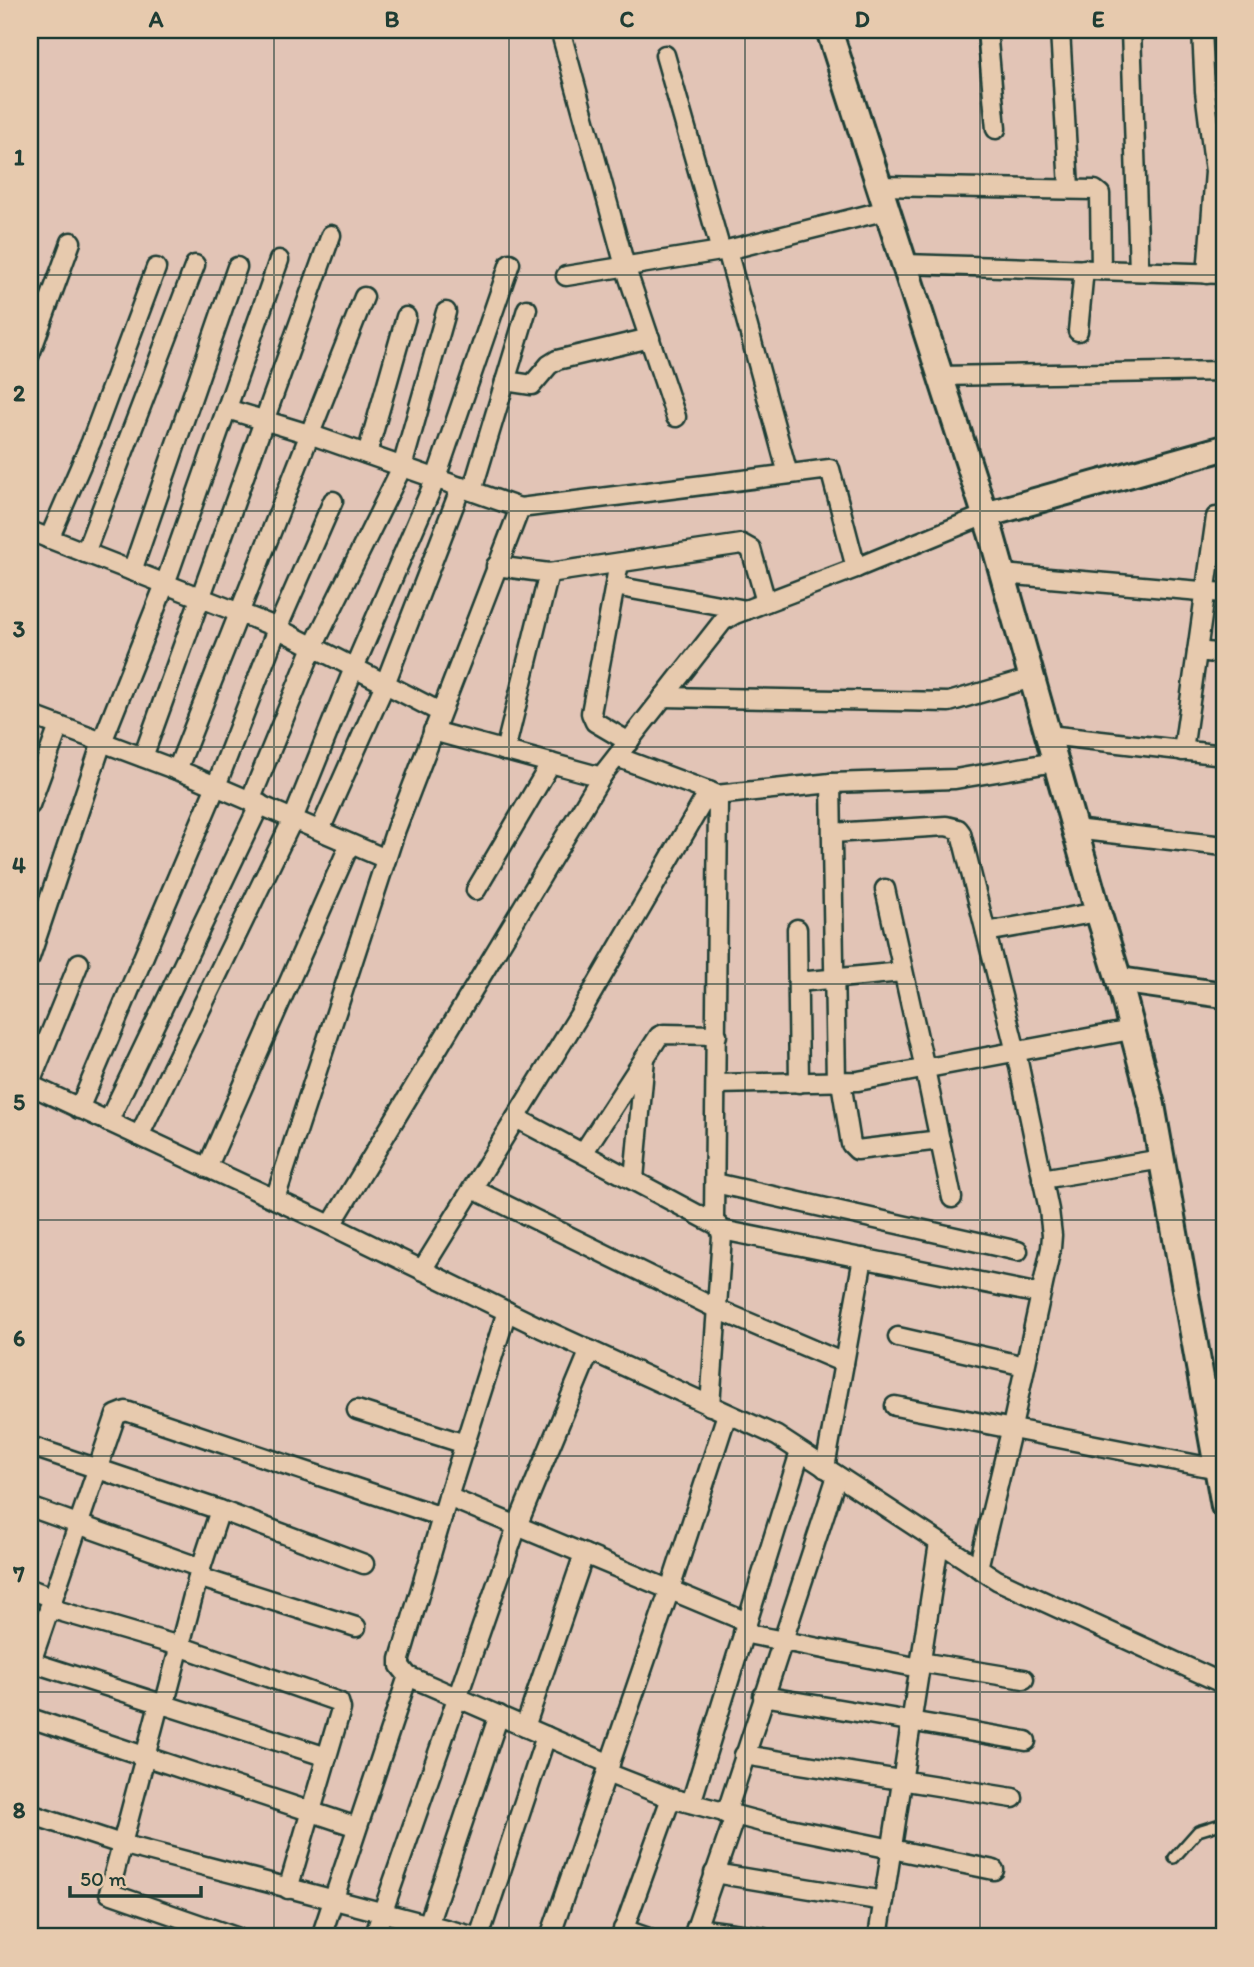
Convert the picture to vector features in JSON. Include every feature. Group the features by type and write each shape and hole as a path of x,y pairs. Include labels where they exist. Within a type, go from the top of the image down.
{"main road":[{"path":"830,30 985,515 1119,980 1152,1105 1214,1389 1217,1469 1224,1505"},
{"path":"985,515 1224,448"},
{"path":"1119,980 1224,995"}],"street":[{"path":"987,30 996,129"},
{"path":"1060,30 1069,188"},
{"path":"1131,30 1139,271"},
{"path":"904,264 1216,274 1215,172 1205,91 1202,30"},
{"path":"561,33 625,267 676,417"},
{"path":"665,55 788,474"},
{"path":"880,186 1095,190 1100,194 1093,269 1078,331"},
{"path":"566,276 724,250 887,210"},
{"path":"143,757 331,235"},
{"path":"30,354 71,243"},
{"path":"30,957 102,742 165,584 279,260"},
{"path":"139,1136 293,819 354,668 436,478 510,263"},
{"path":"85,553 195,265"},
{"path":"132,571 237,267"},
{"path":"48,539 90,442 156,268"},
{"path":"177,770 364,298"},
{"path":"320,830 386,684 466,489 505,382 527,309"},
{"path":"108,1122 255,803 313,647 402,467 446,312"},
{"path":"368,454 406,317"},
{"path":"505,382 532,385 549,365 557,360 650,338"},
{"path":"940,376 1224,372"},
{"path":"227,409 309,434 520,508 830,468 856,568"},
{"path":"79,1109 216,786 277,629 334,500"},
{"path":"275,1199 386,859 520,508"},
{"path":"331,1225 603,774 714,630 723,621 746,610 985,515"},
{"path":"1183,751 1198,651 1215,593 1216,517"},
{"path":"30,531 277,629 440,712"},
{"path":"496,566 549,573 747,545 751,549 766,602"},
{"path":"620,563 592,713 595,722 629,742"},
{"path":"505,751 549,573"},
{"path":"1002,574 1215,593"},
{"path":"615,586 746,610"},
{"path":"1198,651 1224,654"},
{"path":"663,697 949,702 1032,678"},
{"path":"30,715 177,770 386,859"},
{"path":"30,805 59,726"},
{"path":"433,732 598,775 603,774"},
{"path":"1048,735 1224,755"},
{"path":"617,757 713,793 831,783 948,779 1055,762"},
{"path":"476,890 551,763"},
{"path":"831,783 834,979 839,1082 851,1144 857,1150 940,1140"},
{"path":"710,1406 717,1309 718,1226 715,1183 719,804 713,793"},
{"path":"422,1270 713,793"},
{"path":"832,833 946,827 958,829 961,833 1016,1052 1042,1179 1052,1235 1012,1427 978,1568"},
{"path":"1074,829 1224,846"},
{"path":"207,1168 350,844"},
{"path":"885,889 951,1198"},
{"path":"986,932 1098,912"},
{"path":"797,929 799,1083"},
{"path":"79,963 30,1084 777,1436 997,1580 1224,1684"},
{"path":"797,982 902,972"},
{"path":"717,1084 858,1081 1131,1030"},
{"path":"583,1153 655,1040 664,1034 717,1035"},
{"path":"634,1179 645,1054"},
{"path":"516,1118 718,1226 1040,1294"},
{"path":"1042,1179 1162,1160"},
{"path":"715,1183 1018,1251"},
{"path":"472,1189 717,1309 844,1363"},
{"path":"763,1937 694,1933 731,1815 744,1755 831,1472 844,1363 863,1258"},
{"path":"507,1311 400,1659 400,1666 408,1676 546,1736 671,1798 731,1815 994,1870"},
{"path":"898,1337 1025,1366"},
{"path":"374,1937 517,1526 590,1350"},
{"path":"895,1406 1217,1469"},
{"path":"357,1410 465,1444"},
{"path":"327,1757 30,1661 116,1415 126,1411 442,1517"},
{"path":"550,1937 670,1590 727,1414"},
{"path":"30,1446 220,1510 363,1564"},
{"path":"691,1803 800,1452"},
{"path":"448,1497 670,1590 745,1627 781,1641 920,1665 1024,1679"},
{"path":"30,1507 200,1573 356,1627"},
{"path":"220,1510 144,1757 109,1890 110,1894 236,1937"},
{"path":"878,1937 939,1542"},
{"path":"525,1727 584,1554"},
{"path":"30,1589 51,1603 336,1699 341,1710 288,1889"},
{"path":"321,1937 408,1676"},
{"path":"763,1696 1026,1741"},
{"path":"426,1931 499,1715"},
{"path":"30,1718 357,1827"},
{"path":"30,1814 121,1844 382,1914 426,1931 478,1937 546,1736"},
{"path":"744,1755 1013,1798"},
{"path":"646,1937 622,1933 671,1798"},
{"path":"714,1873 884,1901"}],"lane":[{"path":"1174,1858 1198,1831 1224,1824"}]}
